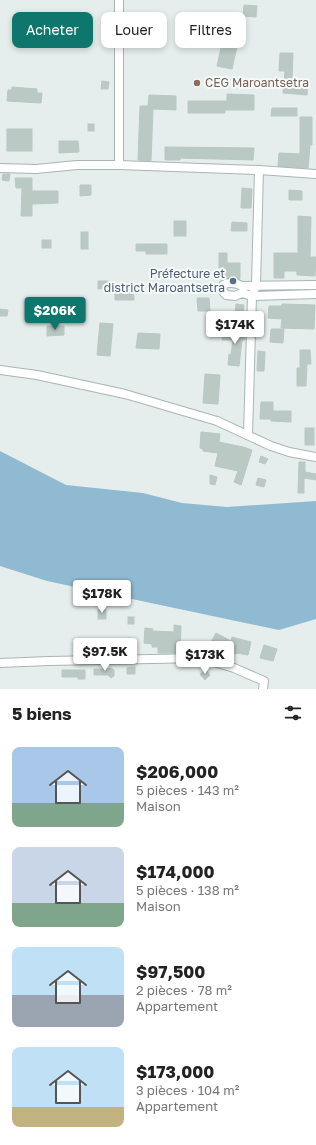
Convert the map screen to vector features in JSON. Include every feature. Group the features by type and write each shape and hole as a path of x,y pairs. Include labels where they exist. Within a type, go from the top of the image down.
{"street":[{"path":"119,0 119,165"},
{"path":"0,168 36,169 77,165 119,165 260,170 316,174"},
{"path":"248,435 252,296 256,285 260,170"},
{"path":"316,285 242,286 228,283 222,286 222,292 227,295 235,296 242,293 252,296 316,294"},
{"path":"0,370 37,375 125,394 217,421 289,452 316,457"},
{"path":"0,663 202,658 234,668 264,681 263,689"}],"water":[{"path":"0,451 66,485 143,493 182,503 227,507 316,501 316,619 279,630 47,581 0,566"}],"building":[{"path":"244,5 257,6 256,17 246,16 246,12 243,12"},
{"path":"221,48 237,48 232,69 217,66"},
{"path":"280,53 293,53 292,79 308,80 307,95 283,93 285,71 279,71"},
{"path":"102,81 109,82 108,89 101,89"},
{"path":"12,87 37,89 37,93 42,93 41,103 7,101 8,90 12,90"},
{"path":"227,94 254,95 254,110 225,110 225,113 188,113 188,101 227,101"},
{"path":"149,95 176,96 176,110 153,109 151,161 138,160 140,106 148,106"},
{"path":"272,108 297,108 297,116 271,116"},
{"path":"300,117 312,117 312,145 310,145 308,168 278,166 279,153 300,154"},
{"path":"88,124 94,124 94,131 88,131"},
{"path":"7,129 32,129 32,151 7,151"},
{"path":"59,141 78,141 79,152 59,153"},
{"path":"165,147 254,148 253,160 180,158 180,160 165,160"},
{"path":"3,174 10,174 9,181 2,180"},
{"path":"15,178 32,178 32,191 58,191 58,203 32,204 32,216 21,216 22,188 16,188"},
{"path":"80,185 91,185 91,195 80,196"},
{"path":"242,188 252,189 251,208 241,208"},
{"path":"289,190 302,191 302,200 289,200"},
{"path":"298,216 311,217 310,257 316,257 315,276 297,275 297,271 284,271 284,278 274,278 274,253 298,253"},
{"path":"174,221 186,221 186,236 174,236"},
{"path":"232,222 247,223 247,231 231,231"},
{"path":"81,232 88,232 88,249 81,249"},
{"path":"42,240 51,240 51,248 42,248"},
{"path":"136,244 167,244 167,254 146,254 146,251 136,251"},
{"path":"219,253 227,253 227,263 240,263 240,279 224,279 224,268 219,268"},
{"path":"98,281 109,281 109,288 98,289"},
{"path":"115,288 133,288 134,300 115,300"},
{"path":"197,298 209,298 210,311 198,311"},
{"path":"236,304 244,305 243,317 235,316"},
{"path":"282,304 315,305 314,329 281,328 282,319 268,318 269,306 282,306"},
{"path":"0,309 8,310 7,316 0,316"},
{"path":"100,323 113,324 110,356 97,355"},
{"path":"47,326 64,326 64,335 47,336"},
{"path":"231,328 237,328 237,331 245,331 245,340 242,340 239,366 228,365 233,340 222,340 223,331 230,331"},
{"path":"271,329 284,329 283,343 270,342"},
{"path":"138,333 160,334 159,349 136,348"},
{"path":"300,350 310,350 311,364 307,364 306,386 297,386 297,368 300,368"},
{"path":"258,351 265,352 264,371 257,371"},
{"path":"205,374 220,375 218,404 203,403"},
{"path":"261,402 273,402 273,411 291,411 291,422 260,419"},
{"path":"305,428 314,428 314,445 305,445"},
{"path":"201,432 220,434 219,442 252,450 241,485 234,482 238,471 215,466 218,453 203,451 203,449 200,448"},
{"path":"261,456 268,459 265,464 259,462"},
{"path":"299,462 305,462 305,472 316,474 316,480 304,478 304,493 298,493"},
{"path":"210,475 217,477 215,485 210,484"},
{"path":"258,478 266,480 264,487 256,485"},
{"path":"98,610 106,610 106,619 98,619"},
{"path":"128,617 134,617 134,624 128,624"},
{"path":"174,625 181,626 180,653 158,653 158,647 152,647 152,644 144,643 145,628 153,629 152,631 174,632"},
{"path":"216,633 231,641 232,637 251,642 248,655 236,654 222,650 210,644"},
{"path":"99,643 99,649 76,649 76,644"},
{"path":"264,645 277,649 273,661 260,658"},
{"path":"135,667 135,674 127,674 127,668"},
{"path":"111,668 114,670 114,676 111,678 108,675 94,675 94,669"},
{"path":"62,670 85,670 85,679 78,679 78,677 62,677"},
{"path":"206,670 210,675 205,680 200,674"}],"place":[{"name":"CEG Maroantsetra","path":"197,83"},
{"name":"Préfecture et district Maroantsetra","path":"233,281"}]}
